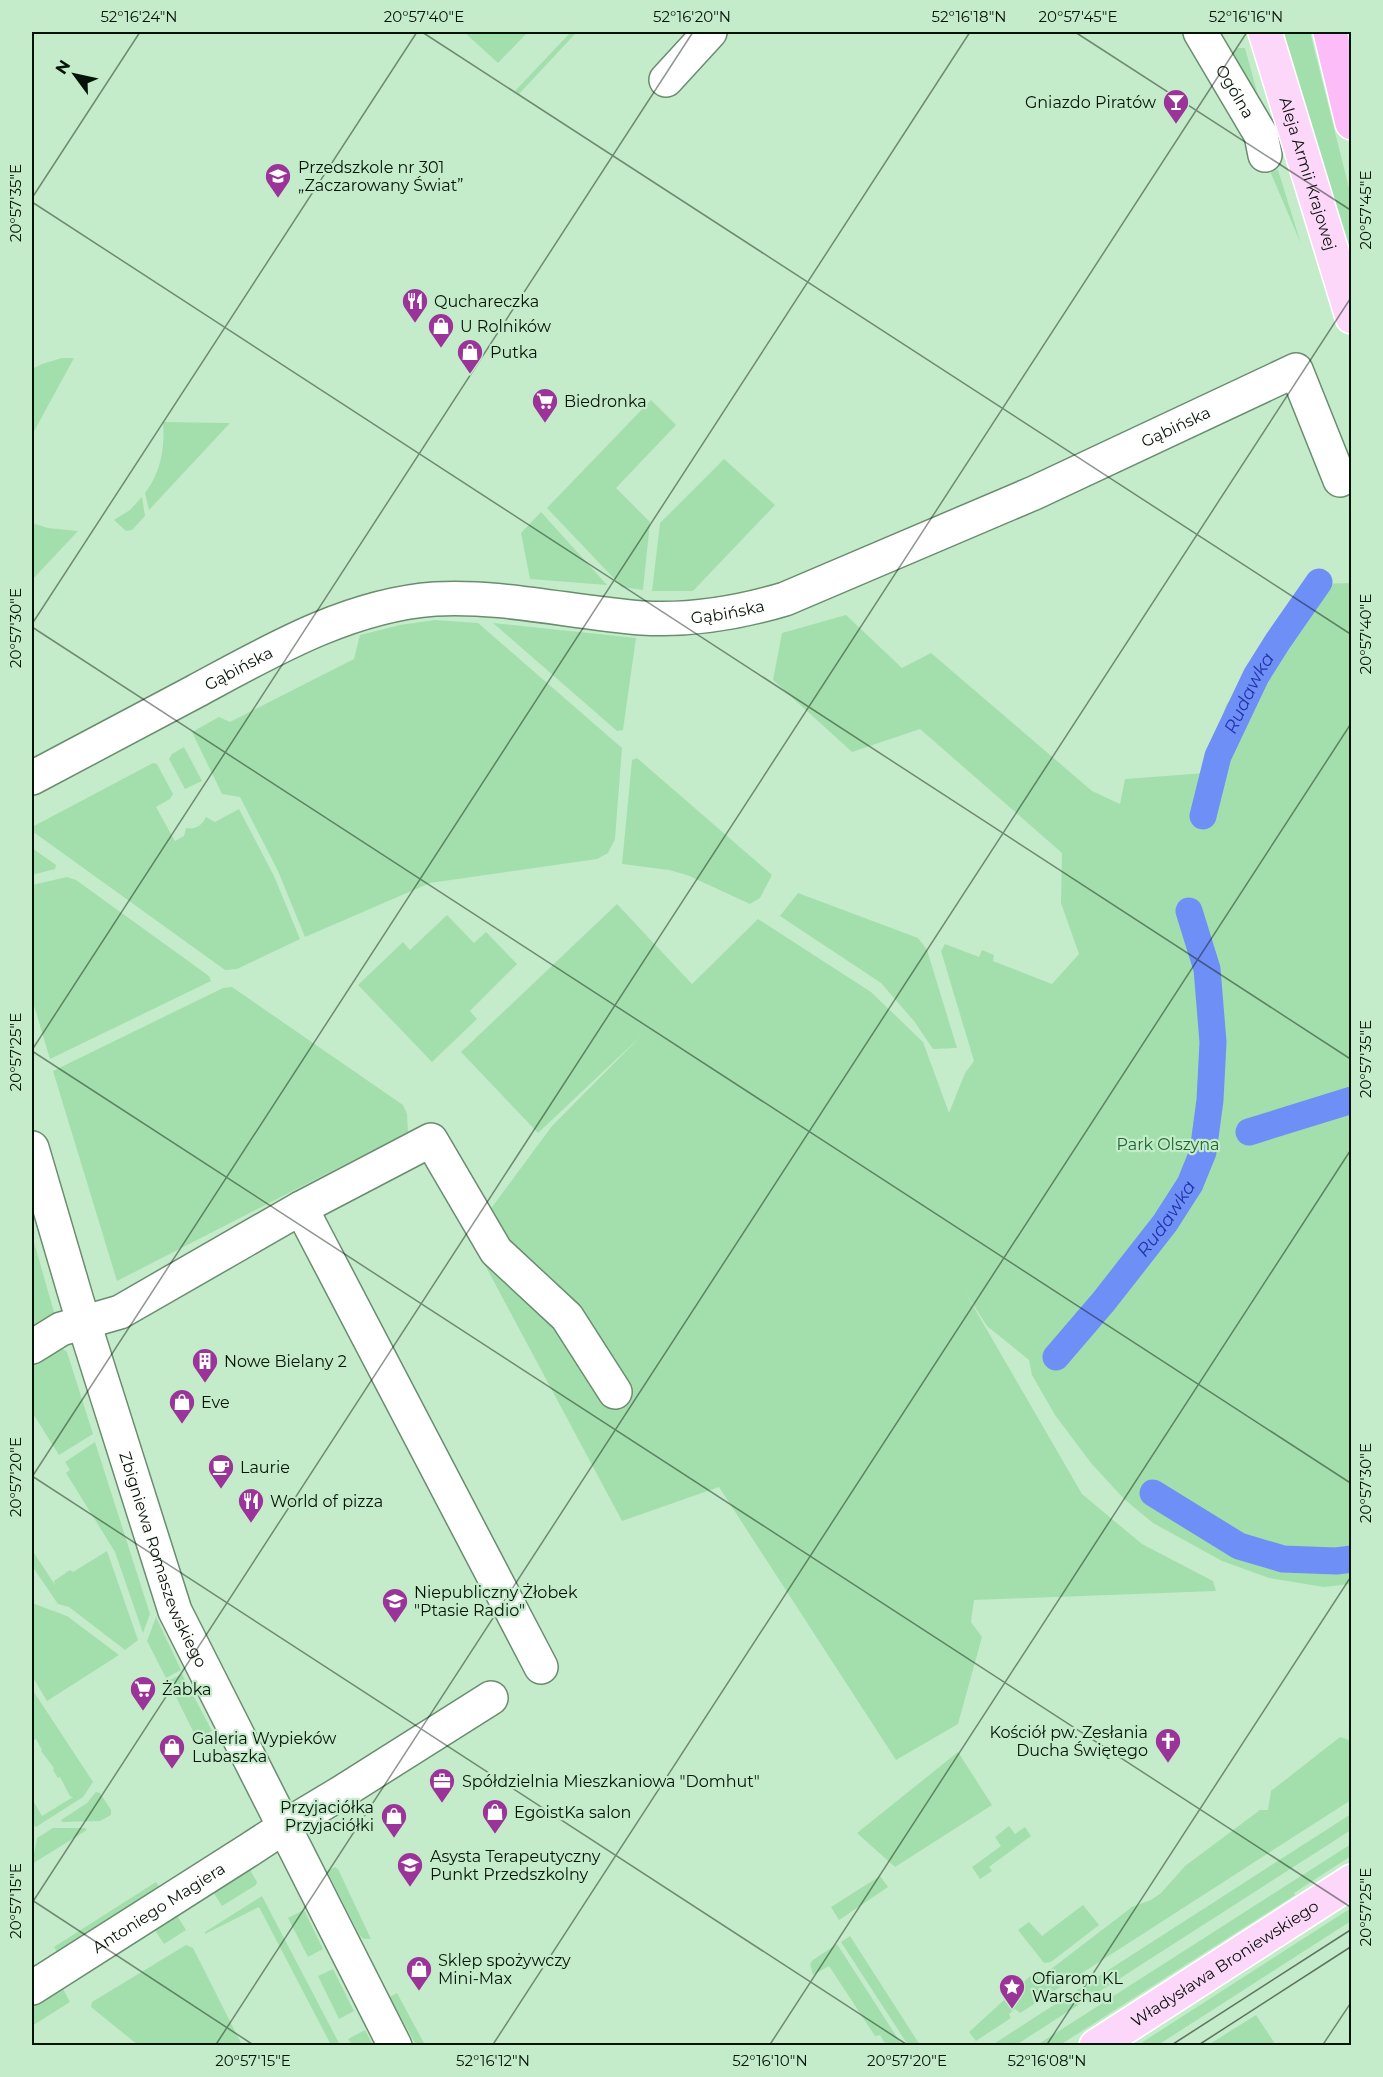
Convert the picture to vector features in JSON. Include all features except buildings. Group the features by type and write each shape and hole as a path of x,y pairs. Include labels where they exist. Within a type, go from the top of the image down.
{"highway":[{"path":"1330,32 1352,123"},
{"path":"1345,32 1352,54"}],"main road":[{"name":"Aleja Armii Krajowej","path":"1265,32 1352,318"},
{"name":"Władysława Broniewskiego","path":"1096,2046 1352,1881"}],"street":[{"path":"666,80 710,32"},
{"name":"Ogólna","path":"1200,32 1261,135 1265,155"},
{"name":"Gąbińska","path":"32,778 276,650 323,628 371,610 402,602 467,598 642,618 675,618 712,616 748,609 785,598 1034,493 1296,370 1340,480"},
{"path":"32,1347 61,1329 120,1311 301,1208 430,1140 496,1251 567,1317 615,1392"},
{"name":"Zbigniewa Romaszewskiego","path":"32,1148 77,1301 175,1611 395,2046"},
{"path":"301,1208 541,1667"},
{"name":"Antoniego Magiera","path":"32,1988 491,1698"}],"green space":[{"path":"464,32 528,32 498,63"},
{"path":"571,32 575,34 519,94 515,91"},
{"path":"1283,32 1310,32 1351,196 1351,272 1313,148"},
{"path":"1238,48 1245,48 1264,117 1231,53"},
{"path":"1278,170 1301,244 1270,171"},
{"path":"62,358 74,358 32,435 32,369"},
{"path":"651,400 676,425 616,488 650,522 643,590 622,587 547,508"},
{"path":"163,422 230,423 149,510 145,493 155,477 161,459"},
{"path":"724,459 775,505 693,591 652,591 660,523"},
{"path":"142,497 145,516 132,530 126,531 114,520 130,510"},
{"path":"541,512 607,585 530,579 521,533"},
{"path":"32,523 48,528 78,531 32,580"},
{"name":"Park Olszyna","path":"1351,583 1351,1586 1350,1584 1324,1587 1269,1578 1222,1561 1153,1523 1124,1499 1091,1463 1055,1415 1032,1375 1029,1360 987,1326 965,1292 1082,1494 1142,1544 1213,1581 1216,1591 974,1600 971,1622 982,1637 958,1724 896,1760 719,1487 622,1521 470,1237 552,1126 641,1036 538,1133 461,1052 617,904 692,984 758,919 871,992 923,1042 949,1113 965,1073 974,1061 941,951 945,944 979,957 982,950 994,955 993,961 1052,984 1079,954 1061,903 1062,853 920,729 852,752 773,680 782,633 846,615 902,668 931,653 1092,791 1120,804 1125,779 1205,773 1226,705 1314,584"},
{"path":"435,620 478,623 622,748 615,839 608,853 597,859 430,883 305,937 278,871 240,797 222,794 192,732 219,717 230,722 354,659 360,635 400,625"},
{"path":"493,623 636,638 623,730 617,731"},
{"path":"184,747 202,781 185,789 169,759 172,754"},
{"path":"637,758 772,875 760,898 750,904 687,875 669,870 622,864 632,760"},
{"path":"153,763 157,764 173,794 170,799 156,807 175,841 184,836 186,828 198,826 206,817 215,822 239,809 274,876 300,939 237,969 225,970 32,831 32,827"},
{"path":"32,848 56,865 55,869 32,875"},
{"path":"67,877 76,880 209,976 211,981 50,1059 32,999 32,885"},
{"path":"798,893 918,938 927,950 957,1048 933,1049 914,1021 881,983 780,916"},
{"path":"447,915 474,943 486,932 517,964 470,1011 477,1019 432,1062 358,985 403,942 410,950"},
{"path":"232,987 403,1105 407,1114 408,1132 117,1281 53,1071 223,988"},
{"path":"32,1235 54,1312 53,1317 32,1333"},
{"path":"58,1348 67,1352 93,1434 59,1455 32,1412 32,1365"},
{"path":"95,1442 150,1614 143,1633 115,1552 66,1473 70,1470 65,1462"},
{"path":"107,1551 138,1640 125,1650 69,1607 58,1604 32,1566 34,1553 55,1585 54,1581 70,1570 73,1572"},
{"path":"32,1603 67,1616 119,1655 47,1701 32,1676"},
{"path":"156,1617 181,1670 166,1678 147,1641"},
{"path":"182,1674 212,1731 197,1739 168,1681"},
{"path":"32,1689 93,1782 83,1797 36,1827 32,1824 32,1799 42,1816 73,1797 70,1796 60,1777 58,1778 36,1739 32,1737"},
{"path":"1340,1737 1351,1739 1351,1800 1020,2013 1015,2009 1009,2014 1011,2018 976,2041 969,2032 1038,1969 1038,1979 1132,1907 1151,1900 1161,1893 1185,1866 1260,1810 1268,1810 1271,1791"},
{"path":"958,1752 992,1805 895,1867 857,1833"},
{"path":"96,1792 100,1793 111,1810 111,1815 100,1821 62,1822 61,1820 87,1803"},
{"path":"1351,1814 1351,1830 1016,2045 992,2045"},
{"path":"1009,1826 1015,1834 1025,1827 1031,1836 989,1867 992,1871 980,1879 972,1867 1001,1846 995,1837"},
{"path":"53,1828 85,1828 87,1830 32,1864 37,1838"},
{"path":"1351,1844 1351,1856 1294,1893 1295,1895 1060,2045 1037,2045"},
{"path":"335,1867 371,1939 364,1939 360,1936 327,1871"},
{"path":"249,1868 257,1882 256,1885 222,1906 213,1892"},
{"path":"880,1876 888,1887 839,1920 831,1907"},
{"path":"156,1882 160,1888 57,1952 54,1947"},
{"path":"262,1896 340,2045 331,2045 259,1907 205,1934"},
{"path":"1083,1905 1099,1925 1051,1962 1044,1963 1018,1930 1029,1922 1042,1936"},
{"path":"1351,1908 1351,1921 1158,2045 1138,2045"},
{"path":"304,1910 323,1949 308,1957 288,1918"},
{"path":"176,1914 186,1930 164,1944 154,1929"},
{"path":"850,1936 920,2045 908,2045 841,1942"},
{"path":"837,1944 902,2045 886,2045 880,2035 875,2036 829,1966 813,1975 810,1964 813,1960"},
{"path":"186,1945 193,1948 242,2045 138,2045 91,2007 92,2002"},
{"path":"333,1969 354,2011 339,2019 318,1976"},
{"path":"62,1987 70,2002 32,2026 32,2006"},
{"path":"397,1993 425,2045 416,2045 390,1997"},
{"path":"1256,2015 1276,2045 1208,2045"},
{"path":"365,2030 373,2045 352,2045 348,2039"}],"water":[{"path":"1351,1550 1351,1567 1334,1564 1333,1557"}],"waterway":[{"name":"Rudawka","path":"1203,816 1218,756 1256,676 1319,582"},
{"name":"Rudawka","path":"1056,1357 1104,1301 1165,1223 1190,1184 1203,1152 1210,1100 1213,1042 1207,969 1189,911"},
{"path":"1249,1132 1352,1100"},
{"name":"Rudawka","path":"1153,1493 1239,1546 1283,1559 1336,1561 1352,1559"}],"tram line":[{"path":"1170,2046 1352,1929"},
{"path":"1197,2046 1352,1946"}],"place":[{"name":"Gniazdo Piratów","path":"1176,125"},
{"name":"Przedszkole nr 301 „Zaczarowany Świat”","path":"278,199"},
{"name":"Quchareczka","path":"415,324"},
{"name":"U Rolników","path":"441,349"},
{"name":"Putka","path":"470,375"},
{"name":"Biedronka","path":"545,424"},
{"name":"Nowe Bielany 2","path":"205,1384"},
{"name":"Eve","path":"182,1425"},
{"name":"Laurie","path":"221,1490"},
{"name":"World of pizza","path":"251,1524"},
{"name":"Niepubliczny Żłobek \"Ptasie Radio\"","path":"395,1624"},
{"name":"Żabka","path":"143,1712"},
{"name":"Kościół pw. Zesłania Ducha Świętego","path":"1168,1764"},
{"name":"Galeria Wypieków Lubaszka","path":"172,1770"},
{"name":"Spółdzielnia Mieszkaniowa \"Domhut\"","path":"442,1804"},
{"name":"EgoistKa salon","path":"495,1835"},
{"name":"Przyjaciółka Przyjaciółki","path":"394,1839"},
{"name":"Asysta Terapeutyczny Punkt Przedszkolny","path":"410,1888"},
{"name":"Sklep spożywczy Mini-Max","path":"419,1992"},
{"name":"Ofiarom KL Warschau","path":"1012,2010"}]}
